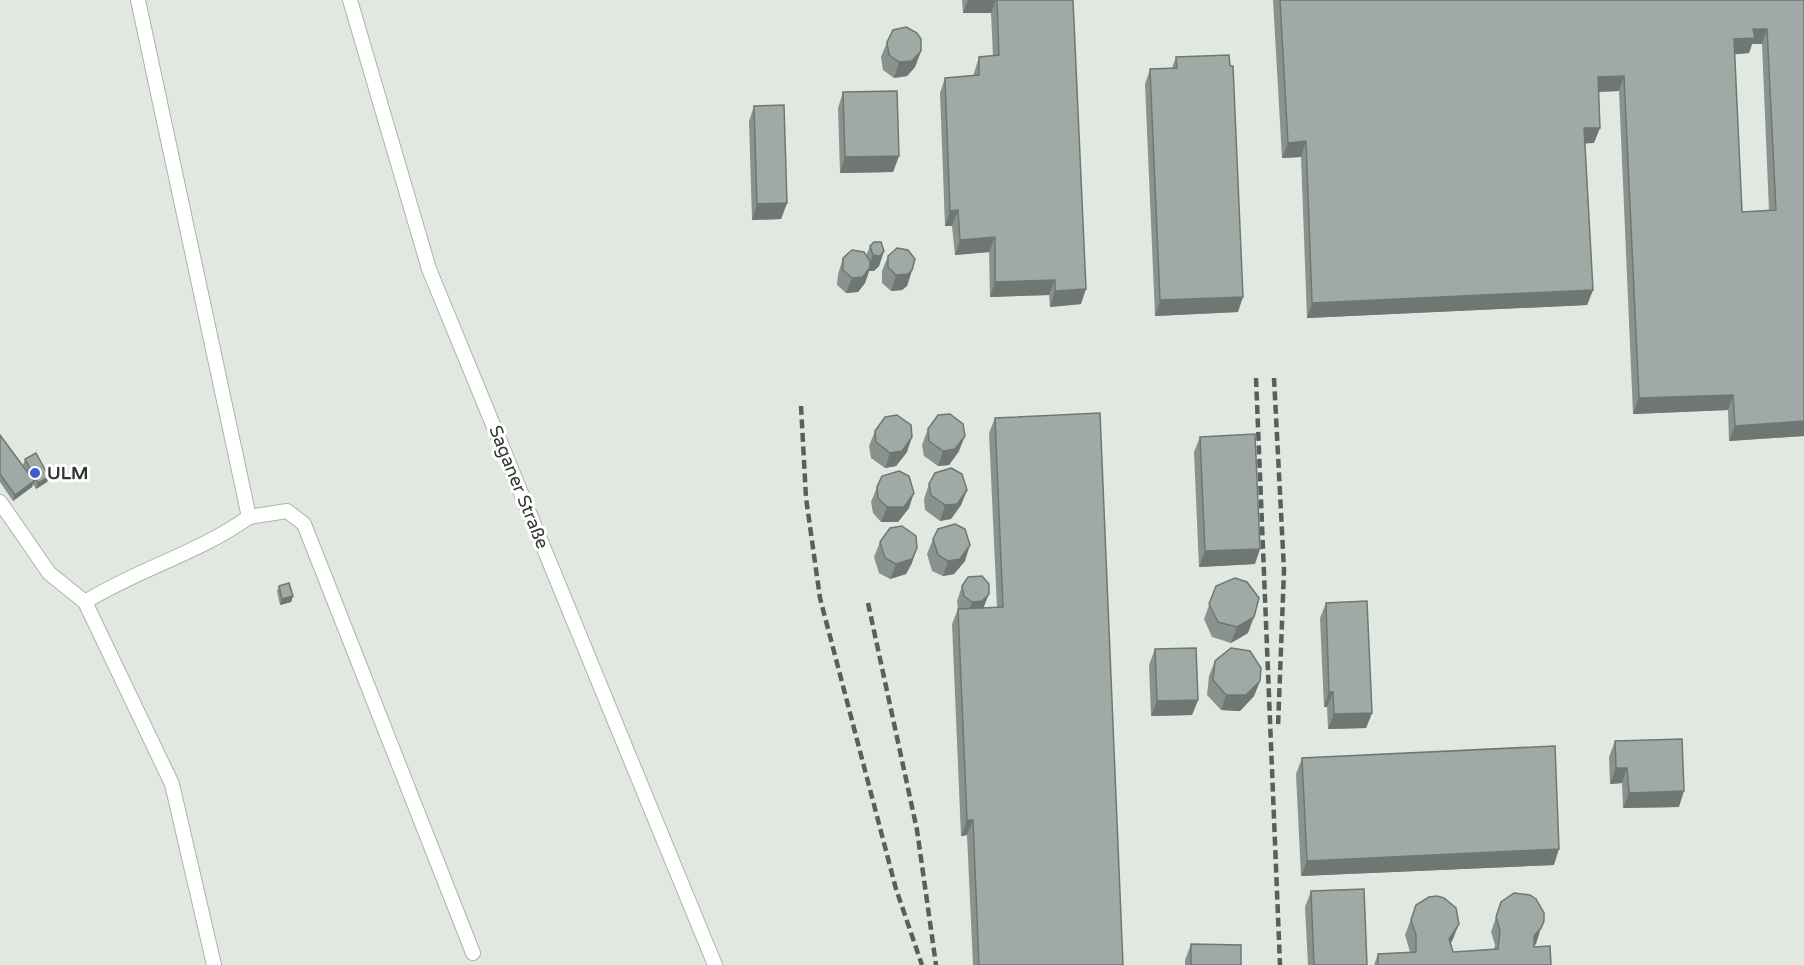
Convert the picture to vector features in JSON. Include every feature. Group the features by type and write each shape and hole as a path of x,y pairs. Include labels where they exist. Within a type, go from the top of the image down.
{"lane":[{"path":"138,0 249,517"},
{"name":"Saganer Straße","path":"350,0 429,268 716,965"},
{"path":"0,502 49,573 85,602 172,784 214,965"},
{"path":"85,602 116,583 223,536 249,517 287,511 304,524 473,953"}],"building":[{"path":"997,0 1073,0 1086,289 1055,291 1055,280 995,282 995,237 960,240 958,210 950,211 945,78 979,75 979,57 999,55"},
{"path":"1280,0 1804,0 1804,421 1735,426 1733,395 1639,398 1624,76 1598,77 1600,128 1584,128 1593,290 1312,303 1306,141 1288,143","holes":["1753,29 1767,29 1776,210 1742,212 1734,39 1755,38"]},
{"path":"906,27 917,33 921,39 921,51 912,61 899,62 889,55 887,42 893,30"},
{"path":"1229,55 1230,66 1233,66 1243,297 1160,300 1150,69 1177,68 1176,57"},
{"path":"897,91 899,156 845,157 843,92"},
{"path":"784,105 787,203 757,204 754,106"},
{"path":"874,242 881,242 884,251 880,256 873,255 870,246"},
{"path":"897,248 908,250 915,259 912,270 908,274 896,275 888,267 888,256"},
{"path":"852,250 864,252 870,261 870,267 863,277 852,278 843,270 843,258"},
{"path":"1100,413 1123,965 979,965 973,820 967,820 958,609 1003,607 995,418"},
{"path":"950,414 963,424 965,436 955,449 943,451 929,441 928,429 938,415"},
{"path":"897,415 911,425 912,437 902,451 890,453 876,442 875,431 885,417"},
{"path":"1255,434 1260,549 1205,551 1200,437"},
{"path":"0,435 34,481 15,495 0,474"},
{"path":"36,453 49,477 38,483 25,459"},
{"path":"951,468 962,474 967,490 957,504 945,505 931,495 929,484 935,473"},
{"path":"899,471 909,476 914,493 904,507 887,507 878,498 877,487 882,476"},
{"path":"955,524 965,529 970,545 960,559 948,561 938,555 933,539 938,529"},
{"path":"902,526 916,536 917,548 912,559 896,564 885,558 880,542 890,528"},
{"path":"982,576 989,584 989,594 982,601 972,602 964,596 962,586 968,577"},
{"path":"1235,578 1247,582 1259,598 1254,617 1237,627 1218,622 1209,604 1216,586"},
{"path":"289,583 293,596 282,599 279,586"},
{"path":"1367,601 1372,713 1334,714 1333,692 1329,692 1326,603"},
{"path":"1196,648 1198,700 1157,701 1155,649"},
{"path":"1231,648 1250,651 1261,668 1260,681 1246,695 1226,695 1213,680 1215,661"},
{"path":"1682,739 1684,791 1629,793 1627,768 1616,768 1615,741"},
{"path":"1555,746 1559,849 1307,861 1302,758"},
{"path":"1364,889 1367,965 1314,965 1311,891"},
{"path":"1514,893 1530,895 1536,899 1544,913 1541,928 1534,936 1534,947 1550,946 1551,965 1378,965 1378,954 1416,952 1416,935 1411,920 1416,905 1429,897 1444,898 1456,908 1459,924 1449,939 1453,952 1498,949 1500,930 1496,917 1501,902"},
{"path":"1191,944 1241,945 1241,965 1191,965"}],"railway":[{"path":"1256,378 1280,965"},
{"path":"1274,378 1284,570 1278,727"},
{"path":"801,406 806,498 820,598 896,889 922,965"},
{"path":"868,603 917,830 936,965"}],"place":[{"name":"ULM","path":"35,473"}]}
